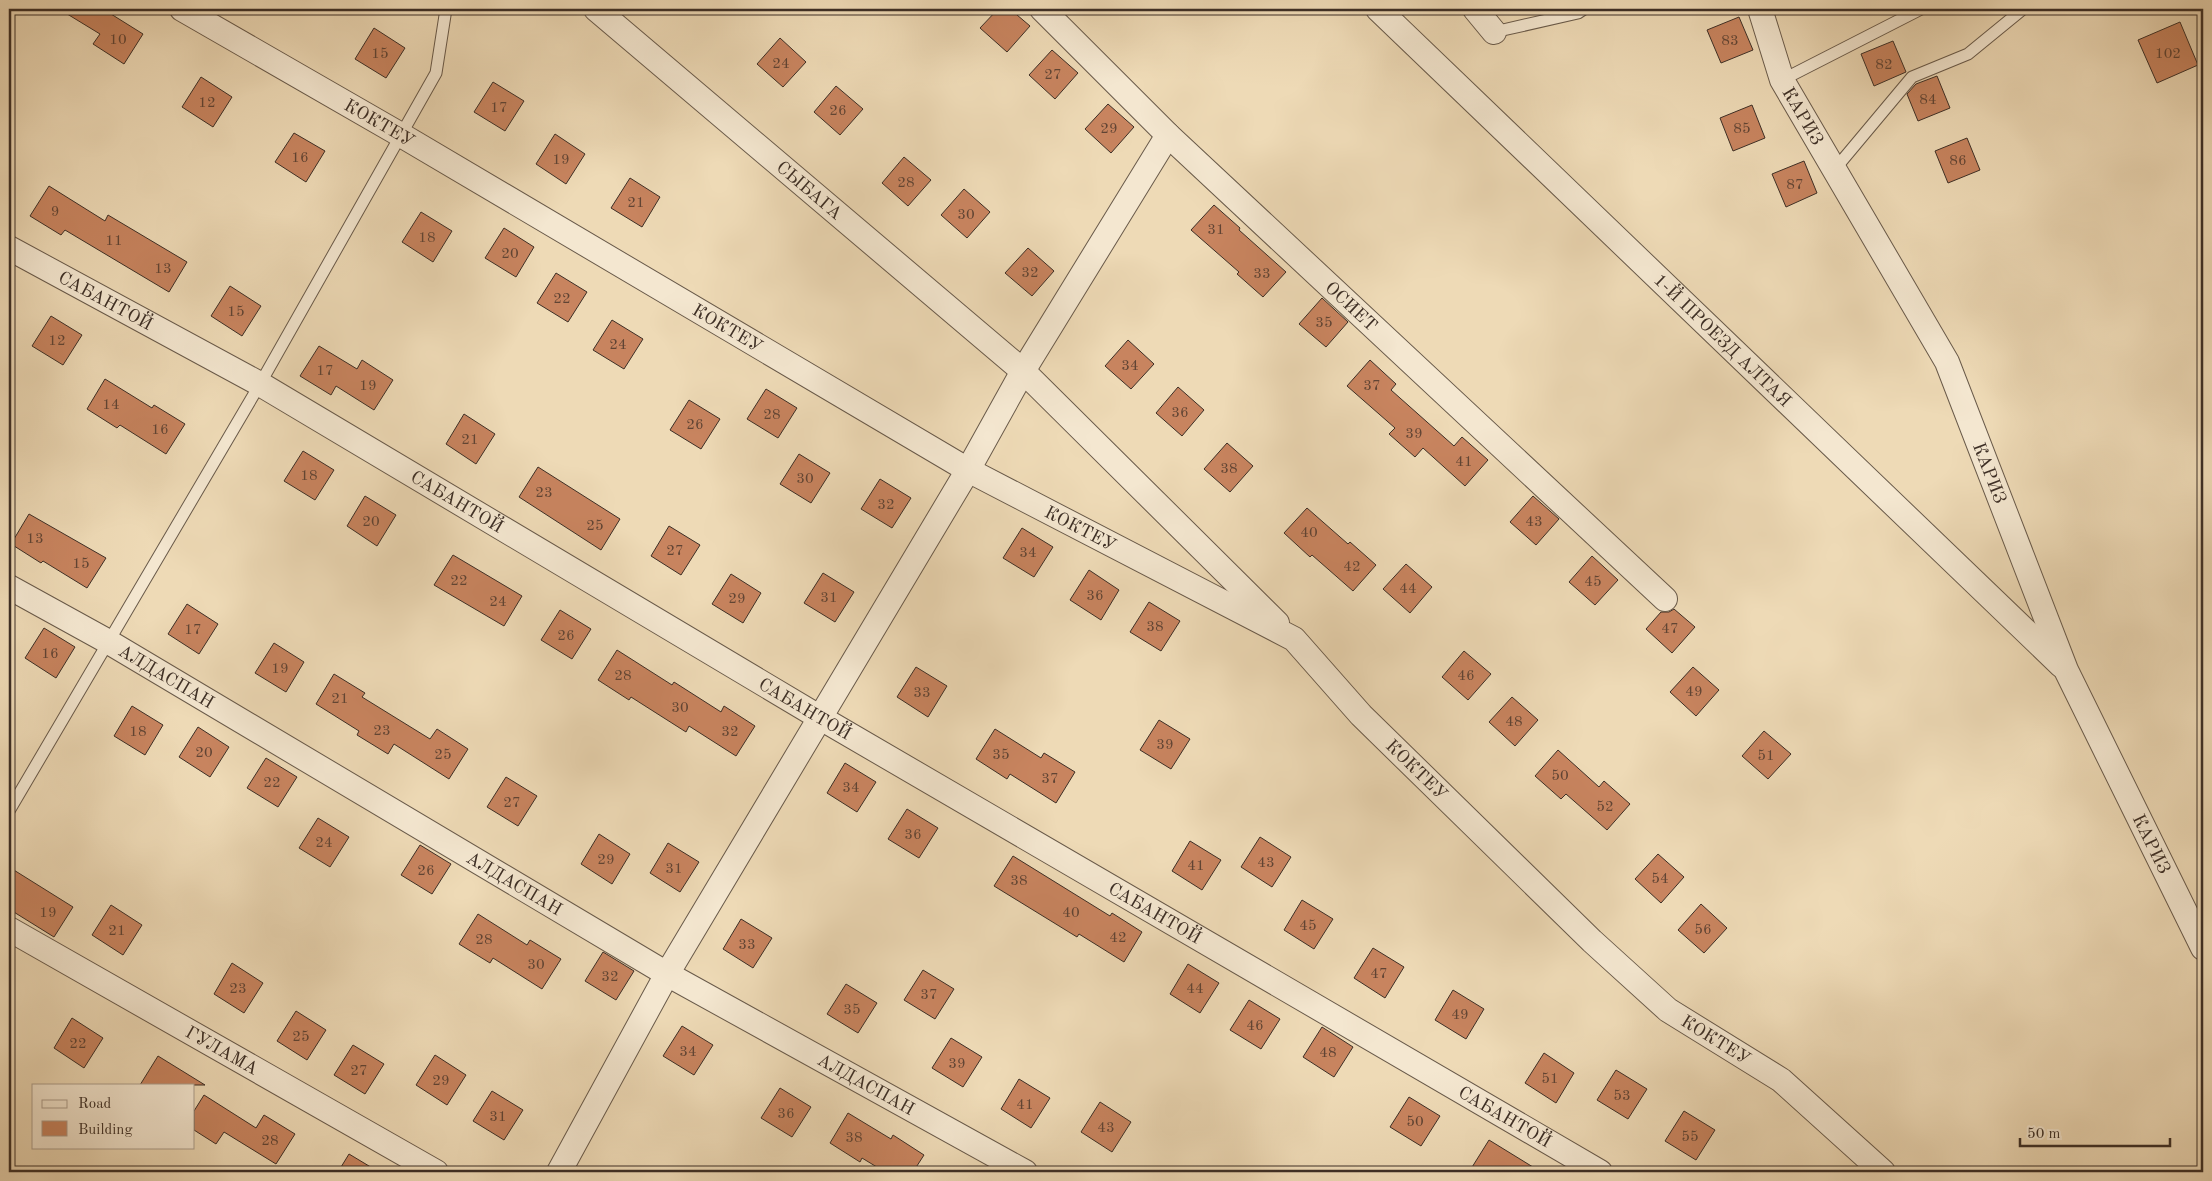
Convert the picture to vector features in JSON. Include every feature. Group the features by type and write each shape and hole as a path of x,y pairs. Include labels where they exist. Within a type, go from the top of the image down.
{"street":[{"name":"КОКТЕУ","path":"182,9 401,135 968,470 1294,639 1361,715 1592,941 1668,1010 1781,1080 1883,1172"},
{"name":"СЫБАГА","path":"596,9 1023,371 1294,639"},
{"name":"ОСИЕТ","path":"1042,9 1168,134 1665,599"},
{"name":"1-Й ПРОЕЗД АЛТАЯ","path":"1378,9 2066,670"},
{"path":"1475,9 1494,32"},
{"name":"КАРИЗ","path":"1760,9 1782,80 1947,362 2066,670 2203,948"},
{"path":"559,1172 667,974 968,470 1023,371 1168,134"},
{"name":"САБАНТОЙ","path":"9,248 260,384 819,717 1600,1172"},
{"name":"АЛДАСПАН","path":"9,587 107,642 667,974 1025,1172"},
{"name":"ГУЛАМА","path":"9,929 436,1172"}],"lane":[{"path":"9,811 260,384 436,73 446,9"},
{"path":"1494,32 1578,13 1584,9"},
{"path":"1782,80 1920,9"},
{"path":"1835,169 1912,77 1968,54 2023,9"}],"building":[{"path":"59,9 103,9 143,34 124,64 93,44 100,34"},
{"path":"998,9 1010,9 1030,26 1007,52 980,28"},
{"path":"1739,17 1753,50 1721,63 1707,30"},
{"path":"2180,22 2198,65 2157,83 2138,40"},
{"path":"374,28 405,48 386,78 355,59"},
{"path":"780,38 806,62 783,87 757,64"},
{"path":"1893,41 1906,72 1874,86 1861,54"},
{"path":"1052,50 1078,73 1055,99 1029,75"},
{"path":"1937,76 1950,108 1918,121 1907,94 1916,84"},
{"path":"201,77 232,97 213,127 182,107"},
{"path":"493,82 524,101 505,131 474,112"},
{"path":"836,86 863,109 840,135 814,112"},
{"path":"1108,104 1134,127 1111,153 1085,129"},
{"path":"1752,105 1765,138 1733,151 1720,118"},
{"path":"294,133 325,151 306,182 275,162"},
{"path":"555,134 585,154 566,184 536,164"},
{"path":"1967,138 1980,170 1948,183 1935,151"},
{"path":"904,157 931,180 908,206 882,183"},
{"path":"1804,161 1817,193 1786,207 1772,174"},
{"path":"630,178 660,197 642,227 611,208"},
{"path":"49,186 105,221 108,215 187,262 169,292 65,230 61,235 30,216"},
{"path":"964,189 990,212 967,238 941,215"},
{"path":"1214,205 1286,272 1263,297 1237,274 1239,272 1191,230"},
{"path":"421,212 452,231 433,262 402,242"},
{"path":"504,228 534,247 516,277 485,258"},
{"path":"1028,248 1054,271 1032,296 1005,273"},
{"path":"556,273 587,292 568,322 537,303"},
{"path":"230,286 261,306 242,336 211,316"},
{"path":"1322,298 1348,322 1326,347 1299,324"},
{"path":"51,316 82,335 63,365 32,346"},
{"path":"612,320 643,339 624,369 593,350"},
{"path":"1128,340 1154,364 1131,389 1105,366"},
{"path":"319,346 357,369 362,360 393,380 374,410 336,386 331,395 300,376"},
{"path":"1370,360 1396,384 1391,390 1454,446 1462,437 1488,460 1465,486 1423,448 1415,457 1389,434 1395,428 1347,386"},
{"path":"105,379 152,408 154,405 185,424 166,454 120,425 117,428 87,409"},
{"path":"1178,387 1204,410 1182,436 1156,413"},
{"path":"766,389 797,408 778,438 747,419"},
{"path":"689,400 720,419 701,449 670,430"},
{"path":"464,414 495,434 476,464 446,444"},
{"path":"1227,443 1253,466 1230,492 1204,469"},
{"path":"303,451 334,470 315,500 284,481"},
{"path":"799,454 830,473 811,503 780,484"},
{"path":"538,467 620,519 601,550 519,497"},
{"path":"880,479 911,498 892,528 861,509"},
{"path":"365,496 396,515 377,546 347,526"},
{"path":"1533,496 1559,519 1536,545 1510,522"},
{"path":"1307,508 1348,544 1350,542 1376,565 1353,591 1312,555 1310,557 1284,533"},
{"path":"29,514 106,558 87,588 11,544"},
{"path":"669,526 700,545 681,575 651,556"},
{"path":"1022,528 1053,547 1034,577 1003,558"},
{"path":"453,555 522,596 504,626 434,585"},
{"path":"1592,556 1618,580 1595,605 1569,582"},
{"path":"1406,564 1432,587 1410,613 1383,589"},
{"path":"1089,570 1119,590 1101,620 1070,600"},
{"path":"823,573 854,592 835,622 804,603"},
{"path":"731,574 761,593 743,623 712,604"},
{"path":"1149,602 1180,621 1161,651 1130,632"},
{"path":"187,604 218,624 199,654 168,634"},
{"path":"1674,609 1695,627 1672,653 1646,629 1661,612 1669,612"},
{"path":"560,610 591,629 572,659 541,640"},
{"path":"44,628 75,647 56,678 25,658"},
{"path":"274,643 304,662 286,692 255,673"},
{"path":"617,650 672,685 674,682 721,712 724,706 755,726 736,756 689,726 686,732 631,697 629,700 598,680"},
{"path":"1464,651 1491,674 1468,700 1442,677"},
{"path":"916,667 947,686 928,717 897,697"},
{"path":"1693,667 1719,690 1696,716 1670,692"},
{"path":"334,674 365,693 362,697 430,739 437,729 468,749 449,779 394,744 388,754 357,735 359,731 316,704"},
{"path":"1512,697 1538,720 1515,746 1489,722"},
{"path":"132,706 163,725 145,755 114,736"},
{"path":"1159,720 1190,739 1171,769 1140,750"},
{"path":"198,727 229,747 210,777 179,757"},
{"path":"995,729 1041,758 1044,753 1075,772 1056,803 1010,774 1007,779 976,759"},
{"path":"1764,731 1791,754 1768,779 1742,756"},
{"path":"1558,750 1599,787 1604,781 1630,804 1607,830 1566,794 1561,799 1535,776"},
{"path":"266,758 297,777 278,807 247,788"},
{"path":"845,763 876,782 857,812 827,793"},
{"path":"506,777 537,796 518,826 487,807"},
{"path":"907,809 938,828 919,858 888,839"},
{"path":"318,818 349,837 330,867 299,848"},
{"path":"599,834 630,854 612,884 581,864"},
{"path":"1260,837 1291,857 1272,887 1241,867"},
{"path":"1190,841 1221,860 1202,890 1172,871"},
{"path":"668,843 699,862 680,892 650,873"},
{"path":"420,845 451,864 432,894 401,875"},
{"path":"1658,854 1684,877 1661,903 1635,879"},
{"path":"1013,856 1110,916 1112,913 1142,932 1124,962 1079,934 1077,937 994,886"},
{"path":"9,867 73,907 54,937 9,909"},
{"path":"1302,900 1333,919 1314,949 1284,930"},
{"path":"1701,904 1727,928 1704,953 1678,930"},
{"path":"111,905 142,925 123,955 92,935"},
{"path":"478,914 527,945 530,940 561,959 542,989 493,958 490,963 459,944"},
{"path":"741,919 772,938 753,968 723,949"},
{"path":"1373,948 1404,967 1385,998 1354,978"},
{"path":"603,952 634,971 616,1000 585,981"},
{"path":"232,963 263,983 244,1013 214,994"},
{"path":"1188,964 1219,983 1200,1013 1170,994"},
{"path":"923,970 954,989 935,1019 904,1000"},
{"path":"846,984 877,1003 858,1033 827,1014"},
{"path":"1453,990 1484,1009 1466,1039 1435,1020"},
{"path":"1249,1000 1280,1019 1261,1049 1230,1030"},
{"path":"296,1011 326,1030 307,1060 277,1041"},
{"path":"72,1018 103,1038 84,1068 54,1048"},
{"path":"682,1026 713,1045 694,1075 663,1056"},
{"path":"1322,1027 1353,1047 1334,1077 1303,1057"},
{"path":"951,1038 982,1057 963,1087 932,1068"},
{"path":"353,1045 384,1064 365,1094 334,1075"},
{"path":"1544,1053 1574,1073 1556,1103 1525,1083"},
{"path":"435,1055 466,1075 447,1105 416,1085"},
{"path":"158,1056 205,1085 195,1084 141,1084"},
{"path":"1616,1070 1647,1089 1628,1119 1597,1100"},
{"path":"1019,1079 1050,1098 1031,1128 1001,1109"},
{"path":"780,1088 811,1107 792,1137 761,1118"},
{"path":"492,1091 523,1110 504,1140 473,1121"},
{"path":"204,1095 256,1128 264,1115 295,1134 276,1164 224,1132 216,1144 195,1131 195,1109"},
{"path":"1409,1097 1440,1116 1421,1146 1390,1127"},
{"path":"1100,1102 1131,1122 1112,1152 1081,1132"},
{"path":"1684,1111 1715,1130 1696,1160 1665,1141"},
{"path":"848,1113 891,1139 893,1135 924,1155 913,1172 885,1172 862,1158 860,1162 830,1143"},
{"path":"1489,1140 1541,1172 1469,1172"},
{"path":"349,1154 379,1172 338,1172"}]}
